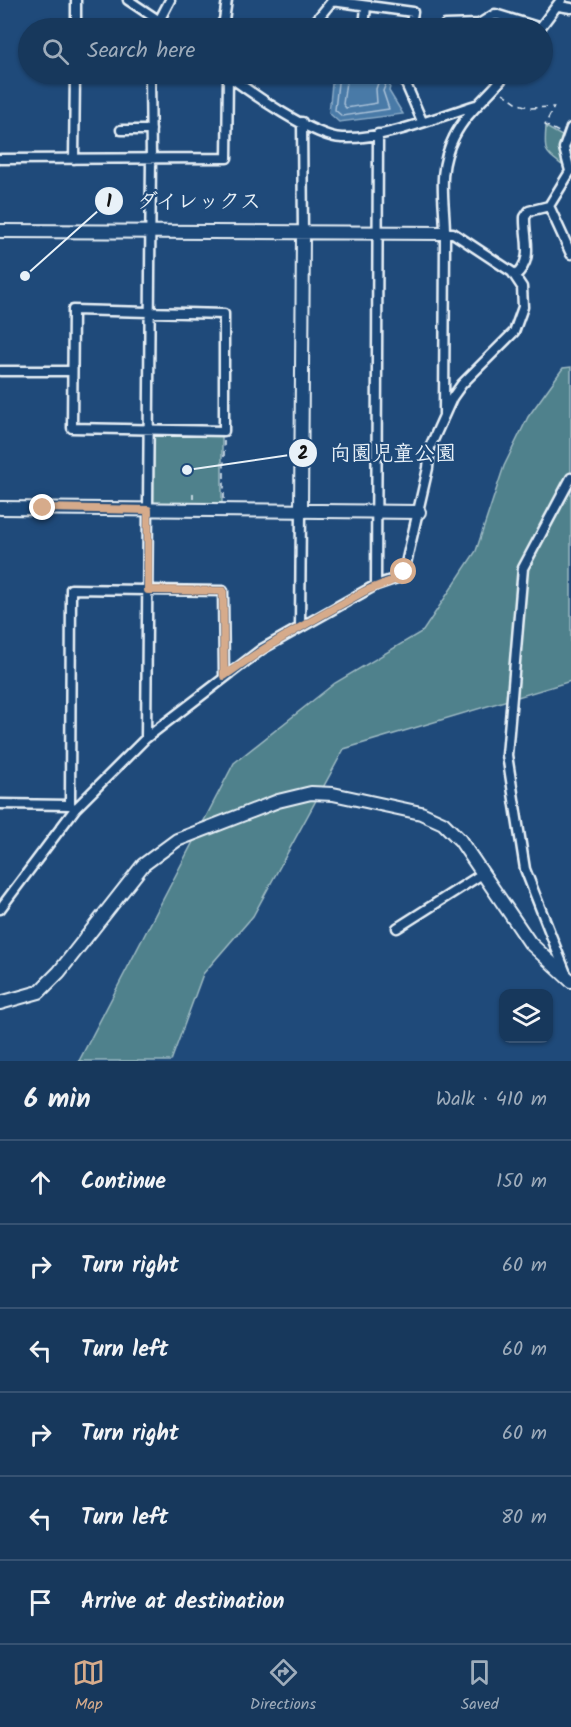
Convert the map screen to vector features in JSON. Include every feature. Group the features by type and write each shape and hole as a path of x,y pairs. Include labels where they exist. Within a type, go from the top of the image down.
{"street":[{"path":"76,0 76,18"},
{"path":"128,0 155,18"},
{"path":"161,18 170,0"},
{"path":"224,18 227,0"},
{"path":"318,18 332,1 413,12 412,18"},
{"path":"549,18 560,3 571,8"},
{"path":"365,18 366,6"},
{"path":"489,18 495,14 508,18"},
{"path":"74,159 75,84"},
{"path":"146,738 150,84"},
{"path":"0,159 227,159 227,84"},
{"path":"240,84 314,130 342,138 378,134 477,105"},
{"path":"406,84 422,121"},
{"path":"444,418 445,233 441,187 454,137 477,105 498,84"},
{"path":"300,627 302,122"},
{"path":"515,276 523,268 528,250 525,217 529,211 549,206 570,170 565,159 566,136 571,128"},
{"path":"121,130 151,130"},
{"path":"376,585 378,134"},
{"path":"549,206 571,254"},
{"path":"0,231 149,234 453,233 515,276 523,294 521,316 514,332 462,384 430,447 419,512 404,572 400,577 376,585 262,648 146,738 72,807 0,909"},
{"path":"73,310 148,313 224,314 224,431 72,428 73,310"},
{"path":"0,371 72,371"},
{"path":"570,980 525,869 507,755 523,568 571,478"},
{"path":"0,508 419,512"},
{"path":"72,807 71,589 223,591 224,676"},
{"path":"0,1003 39,992 59,972 143,865 156,854 177,840 278,801 311,793 333,794 421,813 443,822 460,840 530,943 570,980"},
{"path":"0,804 72,807"},
{"path":"397,928 482,874"}],"path":[{"path":"494,90 531,108 554,107 545,125 566,136"},
{"path":"224,431 224,510"}],"green space":[{"path":"546,127 562,136 559,146 562,165 546,150"},
{"path":"571,367 571,681 344,749 253,916 203,974 171,1061 79,1061 234,763 335,683 423,631 476,551 504,466 528,417 563,368"},
{"path":"222,435 222,504 152,505 153,436"}],"water":[{"path":"332,84 391,84 389,91 403,114 339,122 329,113"}],"place":[{"name":"ダイレックス","path":"25,276"},
{"name":"向園児童公園","path":"187,470"}],"route":[{"path":"43,508 148,510 148,590 223,591 224,676 262,648 376,585 400,577 404,572"}]}
